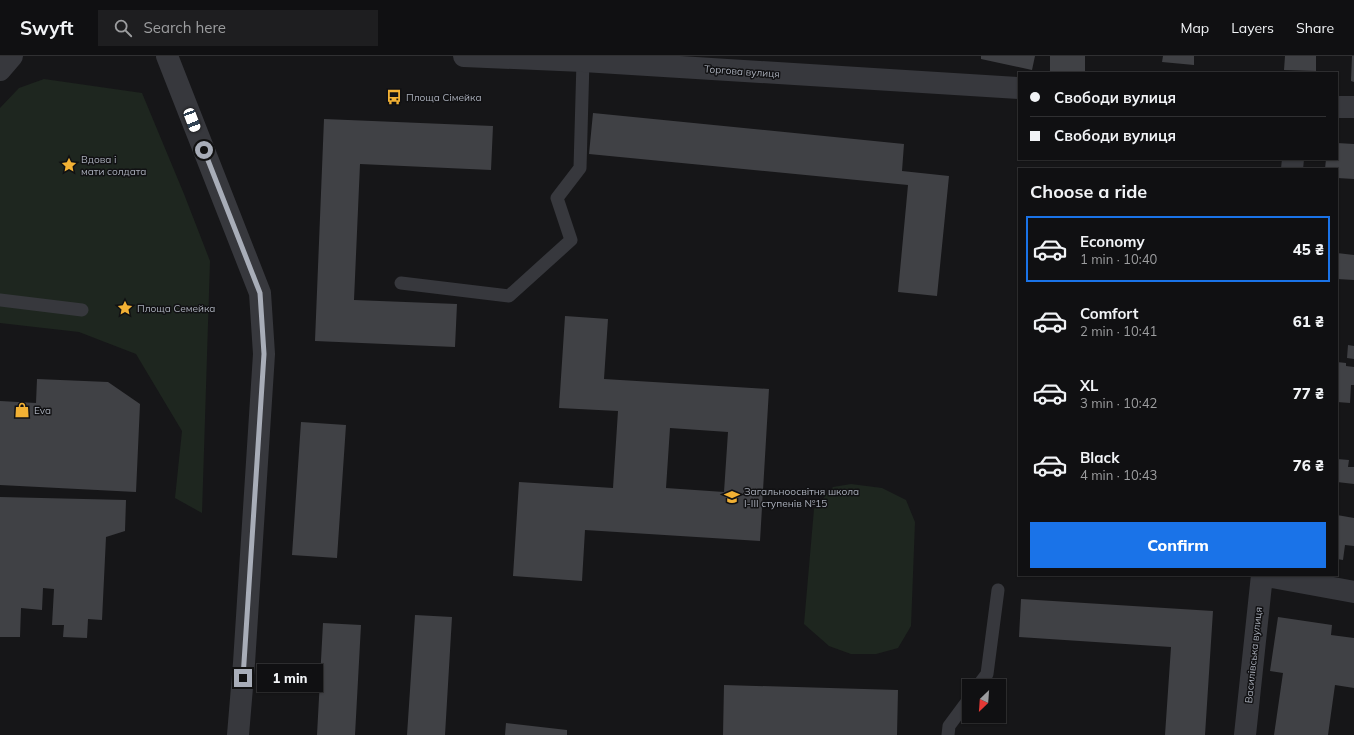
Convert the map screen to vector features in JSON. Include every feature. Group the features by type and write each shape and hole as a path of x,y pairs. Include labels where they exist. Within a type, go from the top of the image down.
{"street":[{"path":"0,70 12,56"},
{"path":"167,56 260,293 264,354 238,735"},
{"name":"Торгова вулиця","path":"478,56 583,61 1018,88"},
{"path":"1338,106 1354,107"},
{"name":"Василівська вулиця","path":"1245,735 1262,576"},
{"path":"1267,576 1354,592"}],"lane":[{"path":"401,283 509,296 571,240 557,198 580,168 583,61"},
{"path":"0,300 82,310"},
{"path":"983,679 987,674 998,590"},
{"path":"948,735 949,726 962,708"}],"shaded area":[{"path":"44,79 142,93 210,261 202,513 175,498 182,431 136,354 79,332 0,323 0,108 19,88"},
{"path":"851,484 882,488 906,500 915,522 911,626 898,648 876,654 851,654 829,646 804,624 814,509 833,487"}],"building":[{"path":"981,56 1035,56 1032,70 981,59"},
{"path":"1050,56 1085,56 1085,72 1050,72"},
{"path":"1163,56 1194,56 1194,65 1162,62"},
{"path":"1285,56 1316,56 1316,71 1284,70"},
{"path":"1352,56 1354,56 1354,82 1351,81"},
{"path":"593,113 904,144 902,171 949,176 937,296 898,292 908,185 589,154"},
{"path":"324,119 493,126 491,170 360,164 354,300 457,304 455,347 315,341"},
{"path":"1338,143 1354,144 1354,179 1338,178 1338,168 1325,168 1326,160 1338,160"},
{"path":"1338,253 1354,255 1354,280 1338,279"},
{"path":"565,316 608,319 604,379 769,389 760,541 585,530 582,581 513,576 519,482 613,488 618,411 559,408","holes":["670,428 728,432 724,492 666,488"]},
{"path":"1348,345 1354,346 1354,359 1347,358"},
{"path":"1338,362 1346,363 1346,366 1354,367 1354,385 1351,385 1350,403 1338,402"},
{"path":"37,379 108,382 140,404 136,492 0,485 0,401 36,403"},
{"path":"301,422 346,425 337,558 292,555"},
{"path":"1338,459 1349,460 1348,467 1354,467 1354,484 1338,482"},
{"path":"0,497 126,500 125,531 106,537 102,620 88,619 87,638 63,637 64,625 52,625 54,589 43,588 42,610 21,608 20,637 0,637"},
{"path":"1338,515 1354,518 1354,546 1345,545 1343,560 1338,559"},
{"path":"1021,599 1213,611 1205,735 1165,735 1171,647 1019,637"},
{"path":"415,615 452,617 445,735 407,735"},
{"path":"1278,617 1332,625 1331,635 1354,638 1354,688 1335,685 1328,735 1274,735 1283,673 1270,671"},
{"path":"323,623 361,625 355,735 317,735"},
{"path":"724,685 898,690 897,735 723,735"},
{"path":"506,723 567,730 567,735 505,735"}],"place":[{"name":"Площа Сімейка","path":"394,97"},
{"name":"Вдова і мати солдата","path":"69,165"},
{"name":"Площа Семейка","path":"125,308"},
{"name":"Eva","path":"22,410"},
{"name":"Загальноосвітня школа І-ІІІ ступенів №15","path":"732,497"}],"route":[{"path":"204,150 260,293 264,354 243,678"}]}
